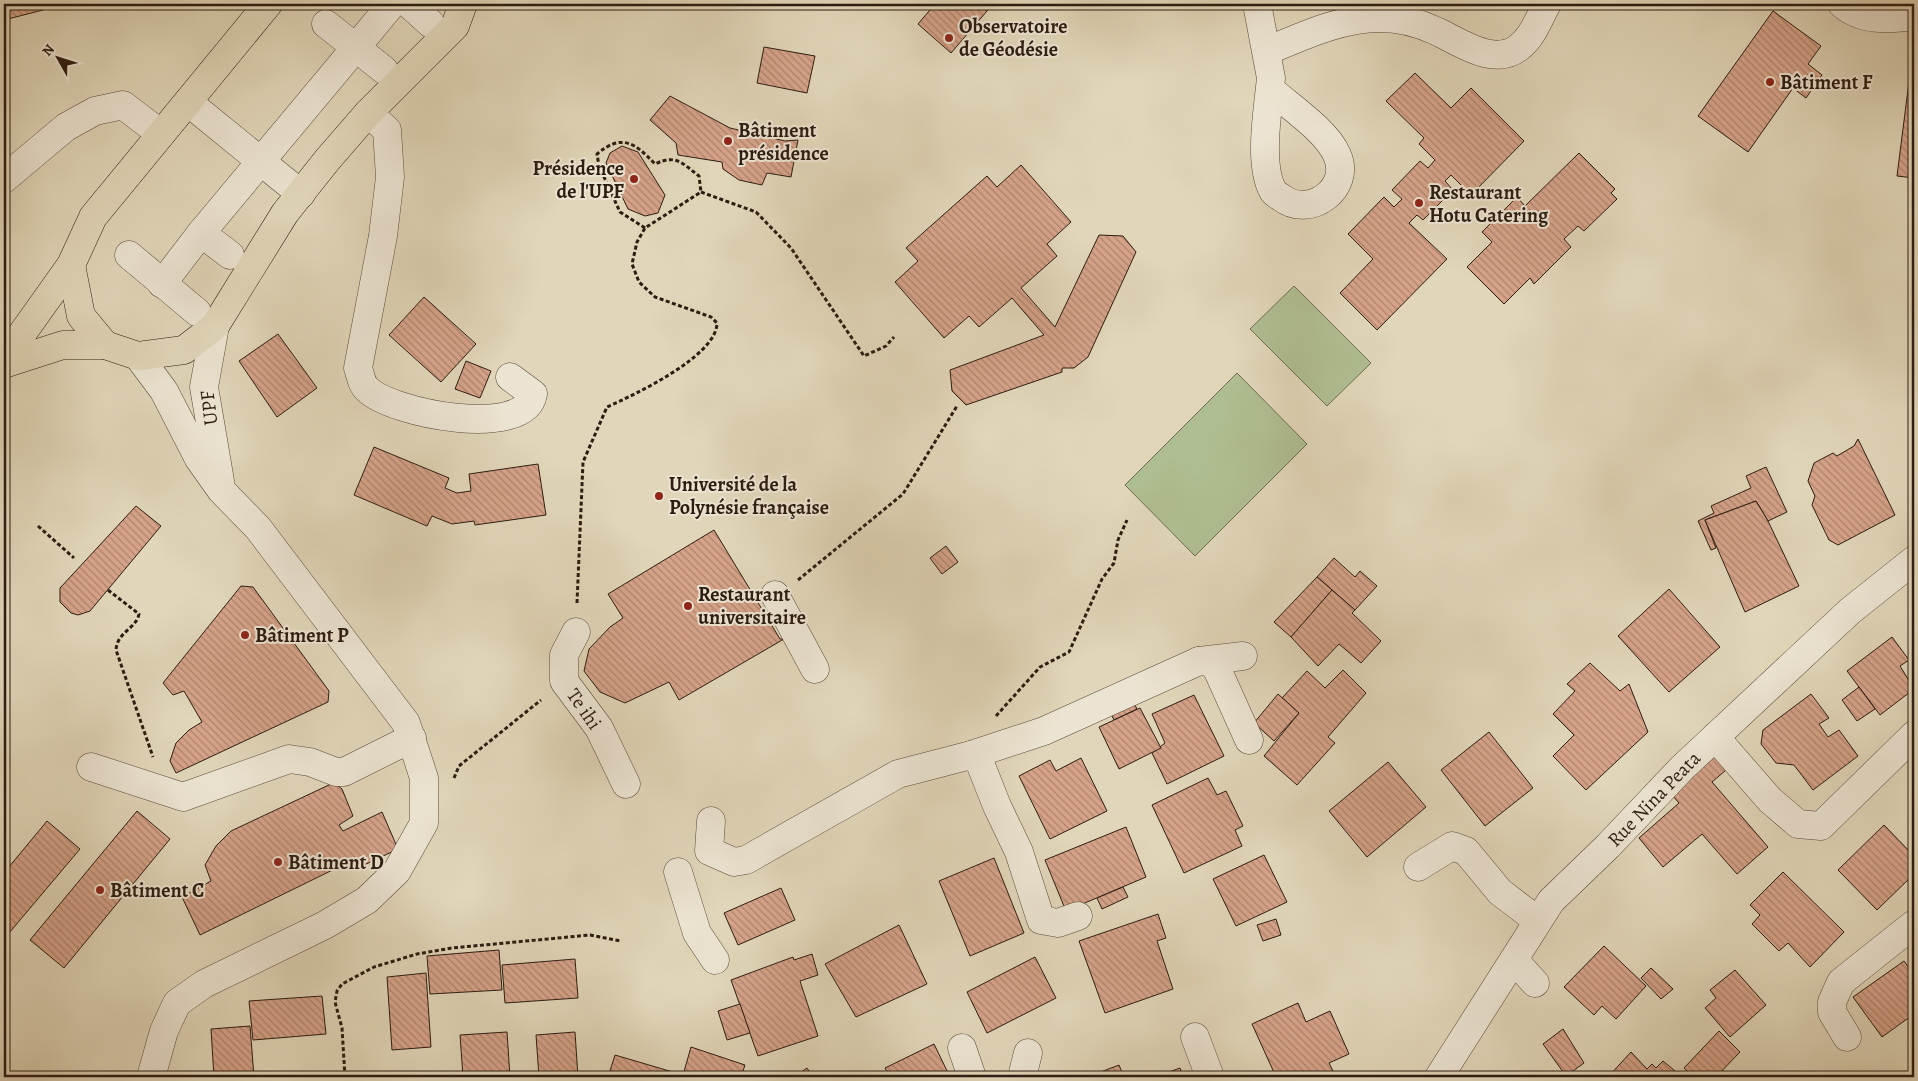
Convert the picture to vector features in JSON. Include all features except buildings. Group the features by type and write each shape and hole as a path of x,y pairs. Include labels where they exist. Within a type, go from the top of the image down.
{"main road":[{"path":"4,359 71,265 93,217 268,4"},
{"path":"4,364 63,345 105,345 138,356 184,350 286,213 368,113 455,26 462,4"},
{"path":"71,265 80,316 105,345"}],"street":[{"path":"162,284 201,233 392,4"},
{"path":"408,4 430,23"},
{"path":"1257,4 1267,51 1271,78 1270,89"},
{"path":"1267,51 1311,33 1352,20 1381,18 1406,20 1436,30 1467,46 1488,54 1503,55 1517,50 1528,39 1546,4"},
{"path":"1842,4 1851,11 1873,18 1914,16"},
{"path":"326,24 384,70"},
{"path":"188,102 301,194"},
{"path":"4,179 66,127 95,111 123,105 161,134"},
{"path":"368,113 387,130 390,177 383,236 358,368 366,389 396,406 446,418 501,418 522,411 532,403 533,394 510,377"},
{"path":"201,233 230,256"},
{"path":"129,255 206,319"},
{"name":"UPF","path":"206,319 204,388 222,490"},
{"path":"138,356 164,391 199,459 222,490 258,528 406,723 424,778 424,823 397,872 367,900 325,925 204,984 177,1003 164,1031 151,1077"},
{"name":"Rue Nina Peata","path":"1438,1077 1551,901 1715,737 1850,611 1914,560"},
{"path":"775,596 815,669"},
{"name":"Te ihi","path":"576,632 564,655 564,681 599,728 626,784"},
{"path":"711,821 709,851 734,862 746,860 898,774 971,755 1044,732 1199,661 1243,656"},
{"path":"1199,661 1210,662 1217,669 1248,740"},
{"path":"1715,737 1770,800 1798,824 1821,826 1914,735"},
{"path":"91,767 183,797 290,759 310,762 336,772 344,772 412,738"},
{"path":"971,755 980,763 996,806 1019,852 1041,920 1058,923 1078,916"},
{"path":"1418,867 1452,846 1466,851 1500,892 1538,921"},
{"path":"678,872 697,933 714,960"},
{"path":"1847,1037 1832,1012 1832,1002 1841,982 1914,924"},
{"path":"1514,960 1535,983"},
{"path":"1195,1036 1210,1077"},
{"path":"962,1048 972,1077"}],"path":[{"path":"645,228 620,212 599,166 597,154 608,144 622,141 640,148 655,164 667,158 675,160 698,176 700,192"},
{"path":"576,632 583,462 607,406 638,393 672,374 707,344 717,332 717,323 711,317 655,297 639,282 632,264 638,242 645,228 700,192"},
{"path":"700,192 756,212 791,248 864,356 886,346 894,337"},
{"path":"775,596 807,574 903,494 956,406"},
{"path":"990,722 1040,667 1070,652 1102,579 1114,563 1118,540 1127,520"},
{"path":"38,526 74,558"},
{"path":"108,590 139,614 138,618 117,641 116,650 165,791"},
{"path":"452,783 459,766 564,681"},
{"path":"345,1077 342,1028 335,1002 337,991 342,984 374,967 417,954 452,948 590,935 620,941"}],"green space":[{"path":"1294,286 1371,363 1327,406 1250,329"},
{"path":"1237,373 1307,444 1195,556 1125,485"}],"place":[{"name":"Observatoire de Géodésie","path":"949,38"},
{"name":"Bâtiment F","path":"1770,82"},
{"name":"Bâtiment présidence","path":"728,141"},
{"name":"Présidence de l'UPF","path":"634,179"},
{"name":"Restaurant Hotu Catering","path":"1419,203"},
{"name":"Université de la Polynésie française","path":"659,496"},
{"name":"Restaurant universitaire","path":"688,606"},
{"name":"Bâtiment P","path":"245,635"},
{"name":"Bâtiment D","path":"278,862"},
{"name":"Bâtiment C","path":"100,890"}]}
